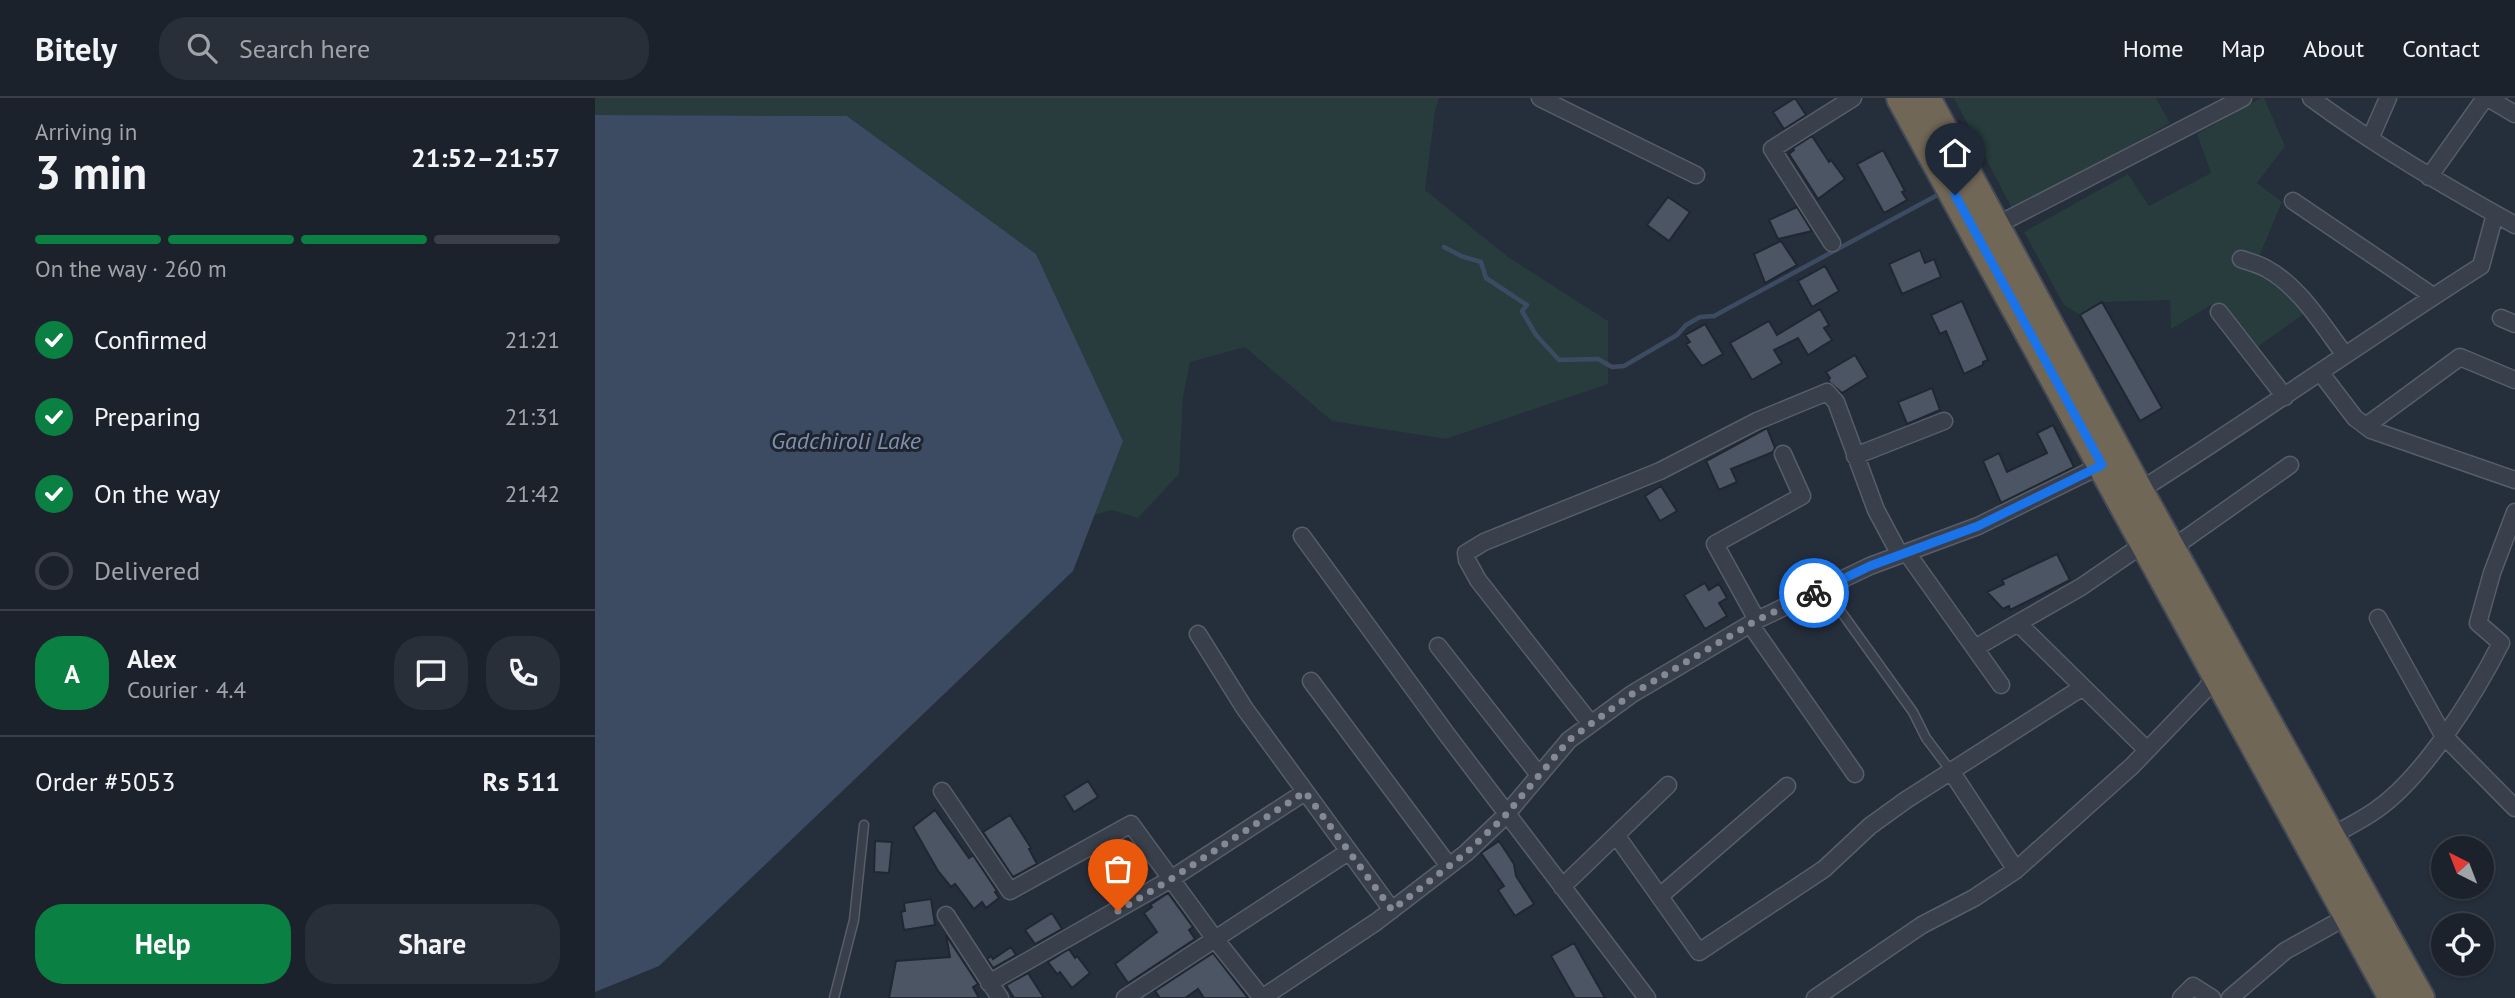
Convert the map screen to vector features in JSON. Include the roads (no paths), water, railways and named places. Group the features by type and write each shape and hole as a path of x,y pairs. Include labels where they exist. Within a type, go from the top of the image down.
{"highway":[{"path":"1901,98 2102,465 2158,546 2330,837 2420,998"},
{"path":"1926,98 2139,491 2158,546 2216,675 2393,998"}],"street":[{"path":"1541,98 1696,175"},
{"path":"1832,243 1772,149 1853,98"},
{"path":"1995,226 2243,98"},
{"path":"2311,98 2429,177 2515,225"},
{"path":"2370,139 2388,98"},
{"path":"2429,177 2486,98 2515,114"},
{"path":"2293,201 2434,296"},
{"path":"2139,491 2481,266 2495,214"},
{"path":"2241,259 2266,268 2284,281 2312,311 2345,355"},
{"path":"2219,312 2285,397"},
{"path":"2366,426 2460,356 2515,380"},
{"path":"2320,372 2355,418 2366,426 2515,480"},
{"path":"1591,724 1478,580 1466,553 1484,542 1660,471 1733,432 1816,395 1827,393 1836,402 1876,510 1903,554 2001,685"},
{"path":"1855,456 1944,421"},
{"path":"1783,454 1802,496 1715,544 1753,622 1856,774"},
{"path":"942,791 1010,891 1131,824 1262,998 1392,910 1449,866 1507,813 1569,740 1632,694 1753,622 1870,566 1978,526 2102,465"},
{"path":"1975,648 2158,546 2290,465"},
{"path":"2330,837 2377,810 2403,786 2480,685 2501,643 2478,623 2492,573 2515,512"},
{"path":"1302,536 1647,998"},
{"path":"2378,618 2443,736 2514,806"},
{"path":"2018,623 2147,750"},
{"path":"1198,634 1245,709 1392,910"},
{"path":"1438,646 1539,775"},
{"path":"1815,998 1922,925 1974,898 2016,870 2147,750 2206,689 2216,675"},
{"path":"1311,681 1449,866"},
{"path":"1616,835 1699,951 1824,869 1870,825 2083,687"},
{"path":"1951,771 2016,870"},
{"path":"1562,887 1668,785"},
{"path":"1660,896 1787,786"},
{"path":"989,983 1171,879 1305,792"},
{"path":"1125,998 1347,852"},
{"path":"946,915 1000,998"},
{"path":"2230,998 2285,951 2348,916"},
{"path":"2181,998 2193,986 2212,998"}],"lane":[{"path":"1824,588 1913,712 1926,738 1951,771"},
{"path":"834,998 854,920 864,825"}],"water":[{"name":"Gadchiroli Lake","path":"595,115 847,116 1036,254 1123,441 1073,571 659,966 595,992"}],"waterway":[{"path":"1444,247 1481,262 1486,278 1527,305 1522,311 1536,335 1559,360 1598,359 1612,367 1624,366 1677,335 1686,325 1700,317 1714,316 1943,192"}]}
